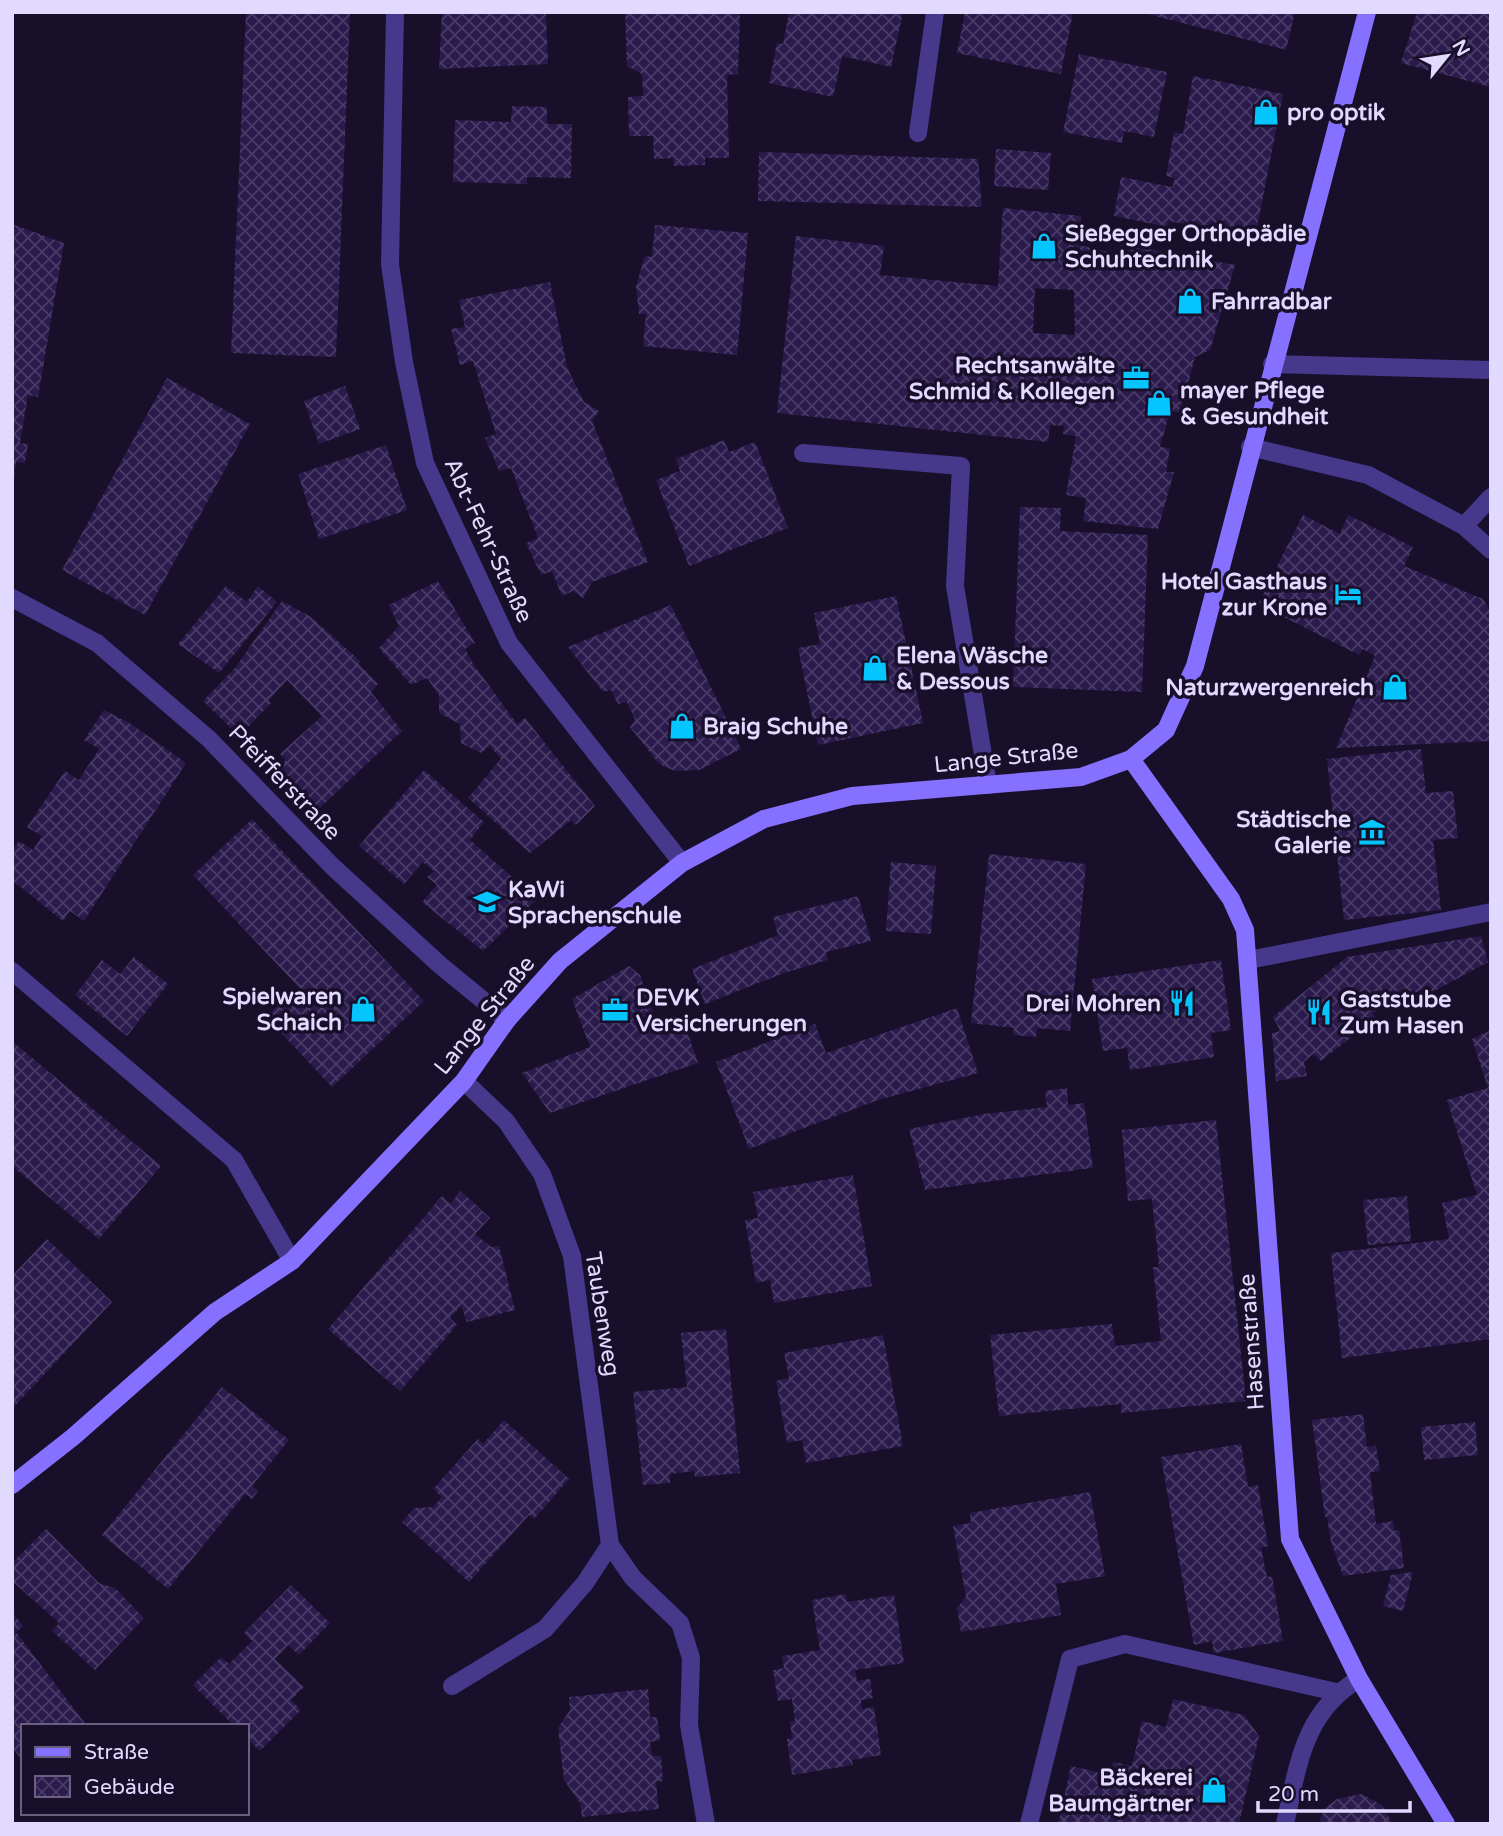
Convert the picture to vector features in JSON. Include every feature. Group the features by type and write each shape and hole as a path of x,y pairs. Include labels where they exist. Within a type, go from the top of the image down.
{"street":[{"name":"Abt-Fehr-Straße","path":"395,12 390,264 404,362 425,463 509,643 682,863"},
{"path":"918,132 935,12"},
{"name":"Lange Straße","path":"12,1485 73,1437 215,1312 292,1261 464,1080 507,1020 560,961 682,863 764,820 852,796 1081,777 1131,759 1166,730 1195,666 1250,447 1352,77 1367,12"},
{"path":"1272,364 1491,370"},
{"path":"1250,447 1368,475 1465,526 1491,550"},
{"path":"803,453 961,466 955,586 988,785"},
{"path":"1465,526 1491,497"},
{"name":"Pfeifferstraße","path":"12,598 97,643 209,739 332,866 440,965 507,1020"},
{"name":"Hasenstraße","path":"1131,759 1231,899 1245,930 1290,1539 1359,1679 1446,1824"},
{"path":"1249,960 1491,912"},
{"path":"12,971 234,1160 292,1261"},
{"name":"Taubenweg","path":"464,1080 506,1121 542,1174 572,1256 610,1545 633,1578 680,1623 691,1658 689,1725 706,1824"},
{"path":"452,1686 545,1629 586,1584 610,1545"},
{"path":"1029,1824 1070,1659 1125,1644 1336,1692"},
{"path":"1285,1824 1302,1745 1336,1692 1359,1679"}],"building":[{"path":"246,12 350,12 336,357 231,353"},
{"path":"442,12 546,12 548,64 439,69"},
{"path":"625,12 740,12 738,74 727,75 729,158 705,158 705,165 674,166 673,158 654,159 653,136 629,136 628,97 643,96 642,74 627,66"},
{"path":"789,12 903,12 891,67 842,56 833,97 769,83 777,43 783,44"},
{"path":"965,12 1073,12 1061,74 957,53"},
{"path":"1140,12 1295,12 1286,50"},
{"path":"1417,12 1491,12 1491,87 1401,63"},
{"path":"1079,54 1167,72 1154,137 1124,131 1122,143 1063,132"},
{"path":"1193,76 1283,94 1255,238 1169,221 1168,227 1114,216 1121,177 1172,187 1175,178 1166,176 1174,132 1183,134"},
{"path":"512,106 547,107 547,124 572,124 571,178 527,177 527,184 453,182 455,120 511,122"},
{"path":"996,149 1051,153 1048,190 994,186"},
{"path":"759,152 978,159 982,207 758,201"},
{"path":"1003,208 1081,216 1079,245 1117,254 1120,244 1235,265 1210,350 1195,357 1180,413 1170,411 1160,447 1170,448 1166,472 1174,472 1158,529 1083,521 1086,498 1066,495 1076,436 1063,434 1064,426 1050,425 1048,442 777,413 796,236 884,246 880,275 998,286","holes":["1035,288 1074,290 1075,335 1033,333"]},
{"path":"12,224 64,243 38,397 28,395 20,443 28,444 25,463 16,462 14,479"},
{"path":"655,225 748,233 737,355 643,346 646,314 639,314 636,286 645,256 652,257"},
{"path":"550,282 567,367 584,402 599,411 592,421 648,562 592,582 583,598 573,591 562,596 552,571 541,575 526,543 538,538 511,468 499,471 485,438 496,434 473,361 460,365 451,329 465,327 459,300"},
{"path":"167,378 250,424 145,615 62,570"},
{"path":"345,386 360,429 319,444 304,401"},
{"path":"724,440 729,452 755,442 788,528 689,566 656,480 680,471 676,459"},
{"path":"386,445 407,510 319,539 298,474"},
{"path":"1020,507 1061,508 1060,531 1148,535 1142,692 1013,687"},
{"path":"1303,515 1340,534 1348,515 1413,547 1404,566 1483,599 1491,613 1491,741 1336,748 1375,656 1363,649 1359,655 1258,604"},
{"path":"438,581 475,643 465,649 474,665 517,724 525,718 595,806 576,825 571,820 530,853 468,798 501,759 490,746 481,753 461,743 460,724 439,713 439,695 427,678 411,685 379,648 399,626 389,605"},
{"path":"226,586 247,602 258,586 277,602 219,673 178,644"},
{"path":"896,596 923,723 818,745 798,648 820,644 814,613"},
{"path":"282,601 311,617 360,661 358,663 378,684 371,692 402,731 308,819 269,777 286,760 280,754 322,716 287,680 269,700 271,703 239,736 203,701 235,668"},
{"path":"671,605 741,749 699,770 675,771 659,764 630,727 635,720 627,702 618,704 611,690 603,692 568,647"},
{"path":"104,710 131,724 186,763 84,921 70,911 63,921 12,880 12,851 19,841 33,850 42,836 27,827 65,771 79,780 99,749 84,740"},
{"path":"1421,749 1426,793 1453,791 1458,838 1433,840 1441,910 1344,920 1327,759"},
{"path":"424,770 484,822 470,840 537,899 483,951 422,902 437,885 427,877 434,871 423,862 404,884 359,846"},
{"path":"252,819 424,1001 332,1087 266,1017 289,995 300,1006 309,998 193,875"},
{"path":"989,854 1086,864 1070,1031 1037,1028 1036,1037 1013,1035 1014,1028 971,1023"},
{"path":"891,862 936,866 931,934 886,931"},
{"path":"858,896 871,941 826,952 828,960 784,973 705,1004 692,969 778,935 773,917"},
{"path":"1481,936 1488,962 1423,997 1419,991 1372,1013 1376,1018 1321,1061 1313,1054 1304,1062 1307,1076 1276,1081 1272,1033 1280,1031 1273,1017 1347,957"},
{"path":"134,957 168,984 127,1036 75,995 102,960 120,974"},
{"path":"1221,960 1231,1030 1211,1033 1214,1057 1130,1070 1127,1048 1103,1051 1092,979"},
{"path":"629,966 640,975 657,1025 682,1017 698,1063 550,1113 522,1073 590,1047 572,999"},
{"path":"957,1008 978,1073 878,1100 749,1149 716,1062 815,1024 826,1053"},
{"path":"1491,1030 1491,1339 1342,1358 1331,1253 1449,1239 1442,1203 1477,1195 1447,1100 1488,1088 1472,1039"},
{"path":"12,1041 161,1166 99,1239 12,1166"},
{"path":"1067,1088 1068,1105 1084,1103 1093,1168 925,1190 909,1129 984,1114 1047,1107 1045,1091"},
{"path":"1216,1120 1246,1401 1121,1413 1121,1404 999,1416 990,1335 1112,1324 1115,1346 1161,1341 1153,1267 1159,1267 1152,1199 1128,1201 1122,1130"},
{"path":"853,1175 872,1286 774,1303 770,1280 756,1283 745,1220 758,1218 753,1192"},
{"path":"461,1191 490,1218 475,1234 491,1247 499,1246 515,1310 467,1322 461,1306 450,1318 457,1325 400,1391 328,1329 442,1196 450,1204"},
{"path":"1407,1196 1411,1241 1368,1245 1363,1200"},
{"path":"47,1239 112,1302 12,1409 12,1276"},
{"path":"726,1329 740,1473 695,1477 694,1471 670,1474 670,1483 643,1485 633,1392 687,1387 681,1333"},
{"path":"883,1335 903,1446 806,1463 802,1440 787,1443 776,1381 789,1378 784,1353"},
{"path":"222,1387 289,1440 252,1486 258,1491 252,1499 245,1494 168,1589 102,1535"},
{"path":"1363,1414 1367,1447 1376,1446 1380,1471 1370,1472 1376,1524 1393,1521 1394,1531 1399,1530 1404,1568 1343,1576 1325,1517 1312,1420"},
{"path":"504,1420 569,1479 534,1519 529,1515 469,1582 402,1522 414,1508 433,1507 442,1497 433,1489 478,1439 483,1444"},
{"path":"1475,1422 1478,1455 1424,1460 1421,1427"},
{"path":"1241,1444 1248,1487 1258,1485 1268,1546 1261,1548 1267,1577 1272,1576 1283,1641 1214,1653 1212,1641 1194,1645 1161,1457"},
{"path":"1090,1492 1105,1576 1056,1584 1061,1615 961,1632 957,1608 966,1597 953,1526 971,1523 970,1513"},
{"path":"46,1529 99,1583 115,1588 144,1618 95,1670 52,1631 59,1623 12,1581 12,1563"},
{"path":"1413,1572 1403,1611 1383,1606 1391,1575"},
{"path":"291,1585 330,1623 299,1655 288,1645 275,1659 304,1687 291,1700 301,1710 260,1751 248,1740 248,1724 232,1724 193,1685 221,1657 229,1664 252,1641 244,1633"},
{"path":"846,1594 847,1602 894,1595 904,1663 855,1670 857,1681 870,1679 873,1698 861,1700 862,1709 874,1707 881,1755 852,1760 853,1765 792,1775 787,1739 792,1738 790,1722 795,1721 792,1699 778,1701 773,1670 784,1668 782,1656 820,1650 812,1600"},
{"path":"14,1614 23,1626 16,1632 85,1724 21,1724 21,1758 12,1747"},
{"path":"648,1689 650,1717 657,1717 660,1740 650,1742 652,1756 661,1756 663,1781 656,1782 659,1809 582,1817 580,1803 564,1780 558,1728 570,1710 569,1697"},
{"path":"1173,1699 1244,1715 1259,1736 1239,1824 1058,1824 1071,1766 1110,1775 1113,1762 1132,1766 1142,1721 1166,1727"},
{"path":"1361,1794 1382,1805 1393,1824 1318,1824 1325,1808 1337,1799"}],"place":[{"name":"pro optik","path":"1266,112"},
{"name":"Sießegger Orthopädie Schuhtechnik","path":"1044,246"},
{"name":"Fahrradbar","path":"1190,301"},
{"name":"Rechtsanwälte Schmid & Kollegen","path":"1136,378"},
{"name":"mayer Pflege & Gesundheit","path":"1159,403"},
{"name":"Hotel Gasthaus zur Krone","path":"1348,594"},
{"name":"Elena Wäsche & Dessous","path":"875,668"},
{"name":"Naturzwergenreich","path":"1395,687"},
{"name":"Braig Schuhe","path":"682,726"},
{"name":"Städtische Galerie","path":"1372,832"},
{"name":"KaWi Sprachenschule","path":"487,902"},
{"name":"Drei Mohren","path":"1182,1003"},
{"name":"Spielwaren Schaich","path":"363,1009"},
{"name":"DEVK Versicherungen","path":"615,1010"},
{"name":"Gaststube Zum Hasen","path":"1319,1012"},
{"name":"Bäckerei Baumgärtner","path":"1214,1790"}]}
